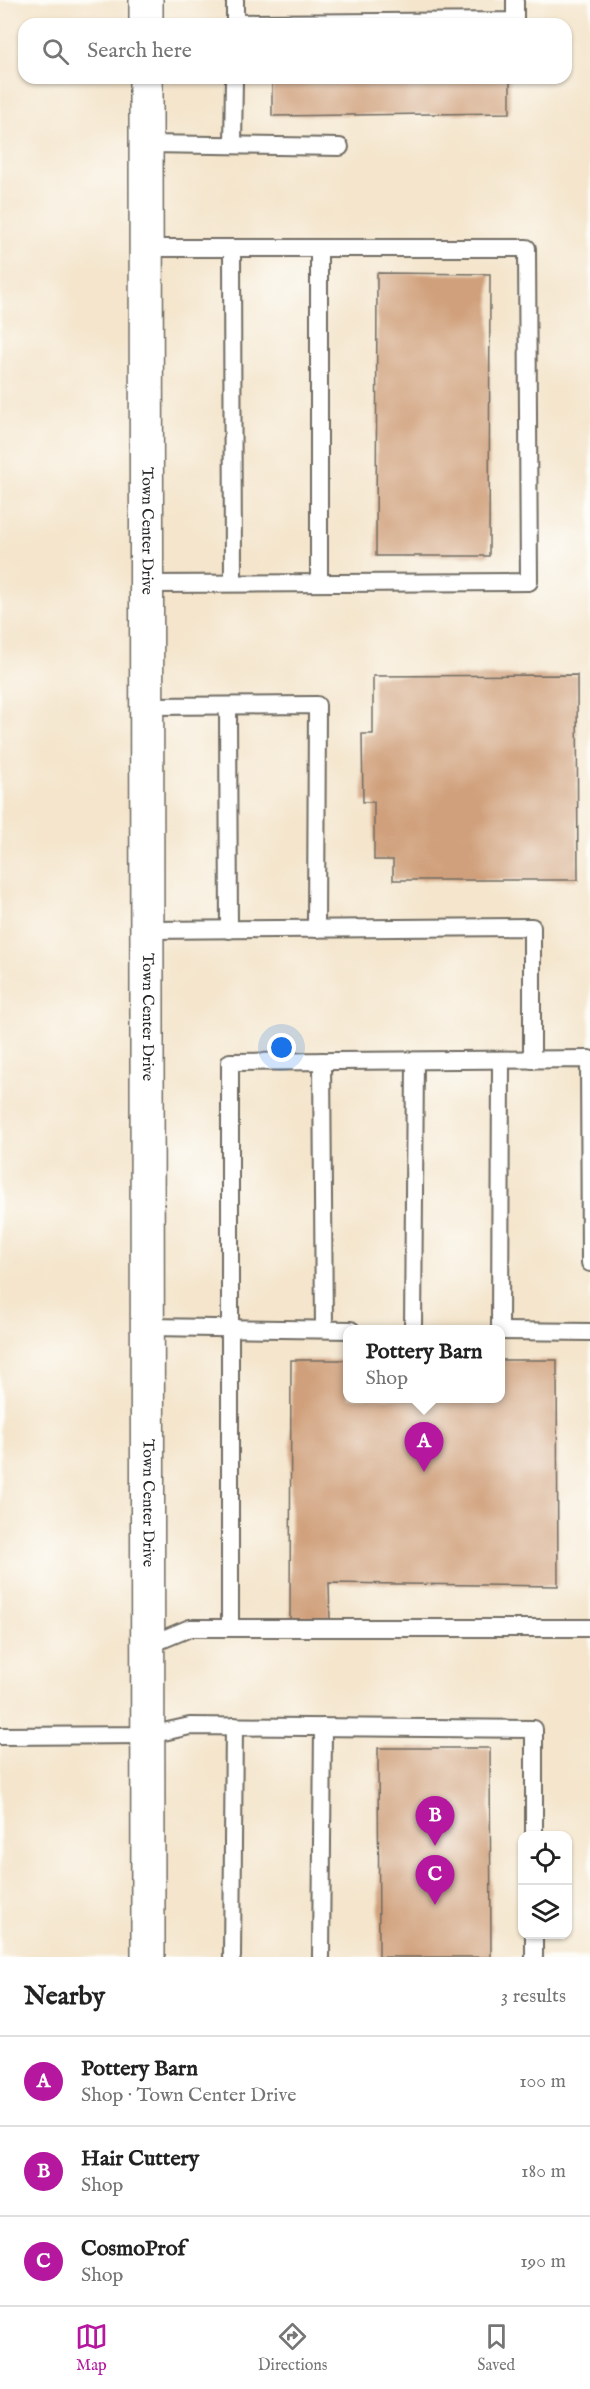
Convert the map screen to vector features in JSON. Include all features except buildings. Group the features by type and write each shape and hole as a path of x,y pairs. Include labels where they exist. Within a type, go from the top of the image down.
{"street":[{"path":"146,0 146,18"},
{"name":"Town Center Drive","path":"146,84 150,1735 148,1957"}],"lane":[{"path":"235,0 235,18"},
{"path":"515,0 515,18"},
{"path":"233,145 234,84"},
{"path":"147,144 340,147"},
{"path":"147,248 527,248 529,582 147,584"},
{"path":"232,248 233,583"},
{"path":"319,248 319,583"},
{"path":"147,706 317,705 316,929"},
{"path":"228,706 229,930"},
{"path":"148,930 532,927 532,1060"},
{"path":"230,1628 230,1062 589,1059 590,1263"},
{"path":"500,1325 501,1060"},
{"path":"322,1061 324,1329"},
{"path":"413,1325 415,1061"},
{"path":"148,1327 343,1329"},
{"path":"505,1330 590,1332"},
{"path":"149,1645 190,1628 590,1628"},
{"path":"0,1736 150,1735 190,1726 534,1729 534,1831"},
{"path":"232,1957 234,1726"},
{"path":"321,1957 323,1727"},
{"path":"534,1939 534,1957"}],"place":[{"name":"Pottery Barn","path":"424,1472"},
{"name":"Hair Cuttery","path":"435,1846"},
{"name":"CosmoProf","path":"435,1905"}]}
